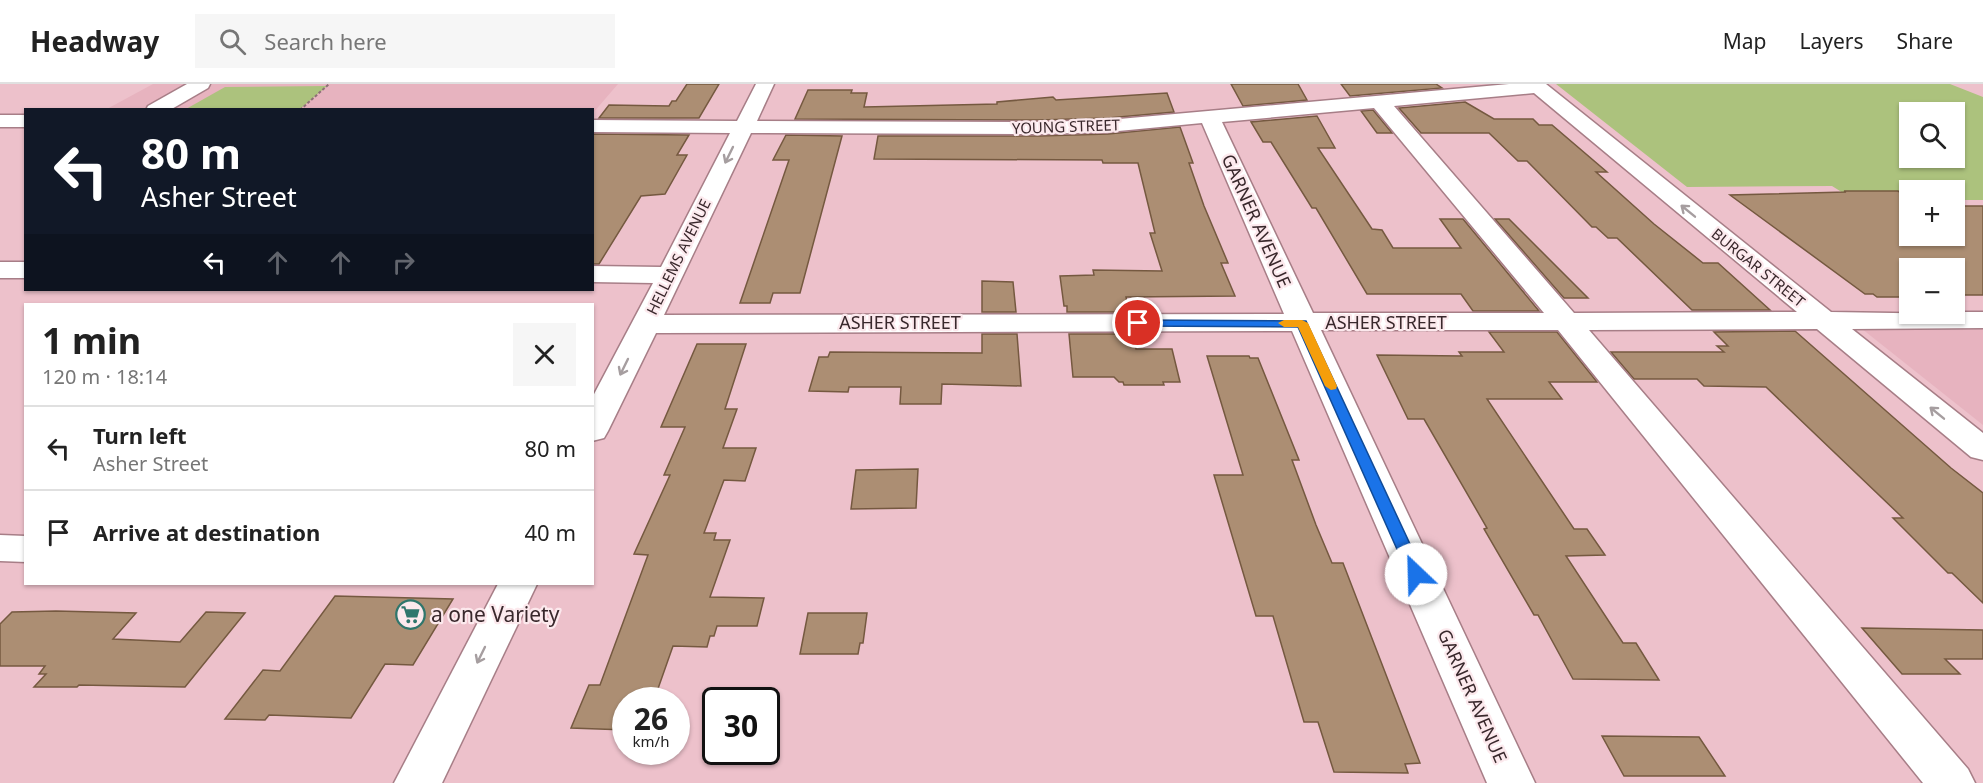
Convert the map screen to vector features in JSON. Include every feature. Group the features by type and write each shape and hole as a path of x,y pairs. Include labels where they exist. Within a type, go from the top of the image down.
{"street":[{"path":"159,108 201,84"},
{"name":"HELLEMS AVENUE","path":"594,427 765,84"},
{"name":"YOUNG STREET","path":"594,126 1048,128 1108,126 1536,86"},
{"name":"BURGAR STREET","path":"1536,86 1983,450"},
{"path":"1380,102 1567,322 1951,783"},
{"name":"GARNER AVENUE","path":"1210,118 1511,783"},
{"path":"0,121 24,121"},
{"path":"0,270 24,270"},
{"path":"594,274 670,275"},
{"name":"ASHER STREET","path":"645,324 1983,320"},
{"path":"0,548 24,549"},
{"path":"418,783 517,585"}],"path":[{"path":"302,108 329,84"}],"shaded area":[{"path":"153,84 618,84 594,112 594,108 109,108"},
{"path":"1842,313 1899,313 1899,324 1965,324 1965,313 1983,313 1983,425"}],"green space":[{"path":"1556,84 1950,84 1983,97 1983,200 1965,200 1965,180 1899,180 1899,200 1856,201 1832,186 1687,187"},
{"path":"327,86 301,108 188,108 225,87"}],"building":[{"path":"687,84 719,84 699,118 599,118 609,105 669,106 672,101 676,101"},
{"path":"1231,84 1298,84 1307,100 1243,106"},
{"path":"1341,84 1436,84 1442,88 1350,96"},
{"path":"808,90 852,90 851,93 867,93 864,107 997,104 997,102 1053,97 1056,100 1167,93 1174,112 1108,118 1039,120 795,119"},
{"path":"1465,102 1494,119 1533,119 1539,125 1552,125 1607,172 1596,172 1654,224 1703,263 1718,263 1770,310 1692,310 1617,238 1608,238 1596,227 1592,227 1527,161 1518,161 1489,133 1421,133 1399,108"},
{"path":"1373,110 1392,133 1377,133 1361,111"},
{"path":"1317,116 1335,148 1318,148 1372,229 1382,230 1393,248 1461,248 1440,219 1463,219 1539,311 1473,311 1461,294 1367,294 1316,208 1312,208 1271,142 1263,142 1251,122"},
{"path":"1180,127 1193,163 1189,163 1204,206 1228,263 1221,263 1235,296 1126,297 1129,312 1067,312 1060,276 1094,275 1093,270 1162,271 1150,233 1155,233 1138,163 1103,163 1102,160 874,159 878,136 1108,134"},
{"path":"594,134 689,135 677,155 687,155 665,194 641,196 599,264 594,264"},
{"path":"786,135 842,136 800,293 773,293 770,303 740,303 789,160 773,160"},
{"path":"1844,191 1899,192 1899,246 1965,246 1965,206 1983,206 1983,295 1965,295 1965,258 1899,258 1899,297 1877,297 1873,294 1865,294 1730,195 1846,192"},
{"path":"1495,219 1509,219 1588,298 1564,298"},
{"path":"982,281 1013,282 1016,312 982,312"},
{"path":"1795,331 1951,468 1983,493 1983,603 1952,573 1948,573 1893,518 1903,518 1766,387 1704,386 1697,379 1634,379 1611,352 1724,352 1717,346 1728,346 1714,332"},
{"path":"1489,332 1557,332 1597,382 1549,382 1562,399 1487,399 1574,529 1587,529 1605,555 1566,556 1623,643 1636,643 1659,680 1573,679 1538,615 1534,615 1484,529 1487,528 1424,419 1408,419 1377,355 1462,356 1459,352 1504,352"},
{"path":"982,334 1017,334 1021,386 942,384 941,404 900,404 901,387 849,387 848,392 809,391 819,357 828,357 830,352 982,353"},
{"path":"1069,334 1133,334 1136,349 1172,349 1180,382 1163,382 1164,385 1124,385 1114,377 1073,377"},
{"path":"697,344 746,344 725,409 737,409 723,448 756,448 745,481 724,480 704,533 716,533 714,540 730,540 710,597 764,598 757,626 717,626 714,636 710,636 707,647 673,646 659,687 612,687 612,729 571,728 589,685 600,685 648,555 634,554 670,475 664,475 685,427 661,427"},
{"path":"1207,356 1258,358 1299,460 1292,460 1316,525 1332,563 1343,563 1420,763 1405,764 1408,773 1334,772 1318,722 1304,722 1273,616 1256,616 1214,475 1243,475"},
{"path":"918,469 916,508 851,509 856,470"},
{"path":"335,596 453,599 413,665 385,664 351,718 269,715 265,720 225,719 263,670 280,671"},
{"path":"12,612 136,613 113,639 180,642 206,612 245,613 185,687 79,685 77,687 34,687 46,674 39,674 45,666 0,666 0,624"},
{"path":"808,613 867,613 863,643 860,643 858,654 800,654"},
{"path":"1862,628 1983,630 1983,659 1945,659 1960,674 1902,674"},
{"path":"1602,736 1699,737 1725,776 1624,776"}],"slow traffic":[{"path":"1284,323 1302,323 1331,386"}],"place":[{"name":"a one Variety","path":"410,615"}],"route":[{"path":"1138,323 1302,323 1416,574"}]}
